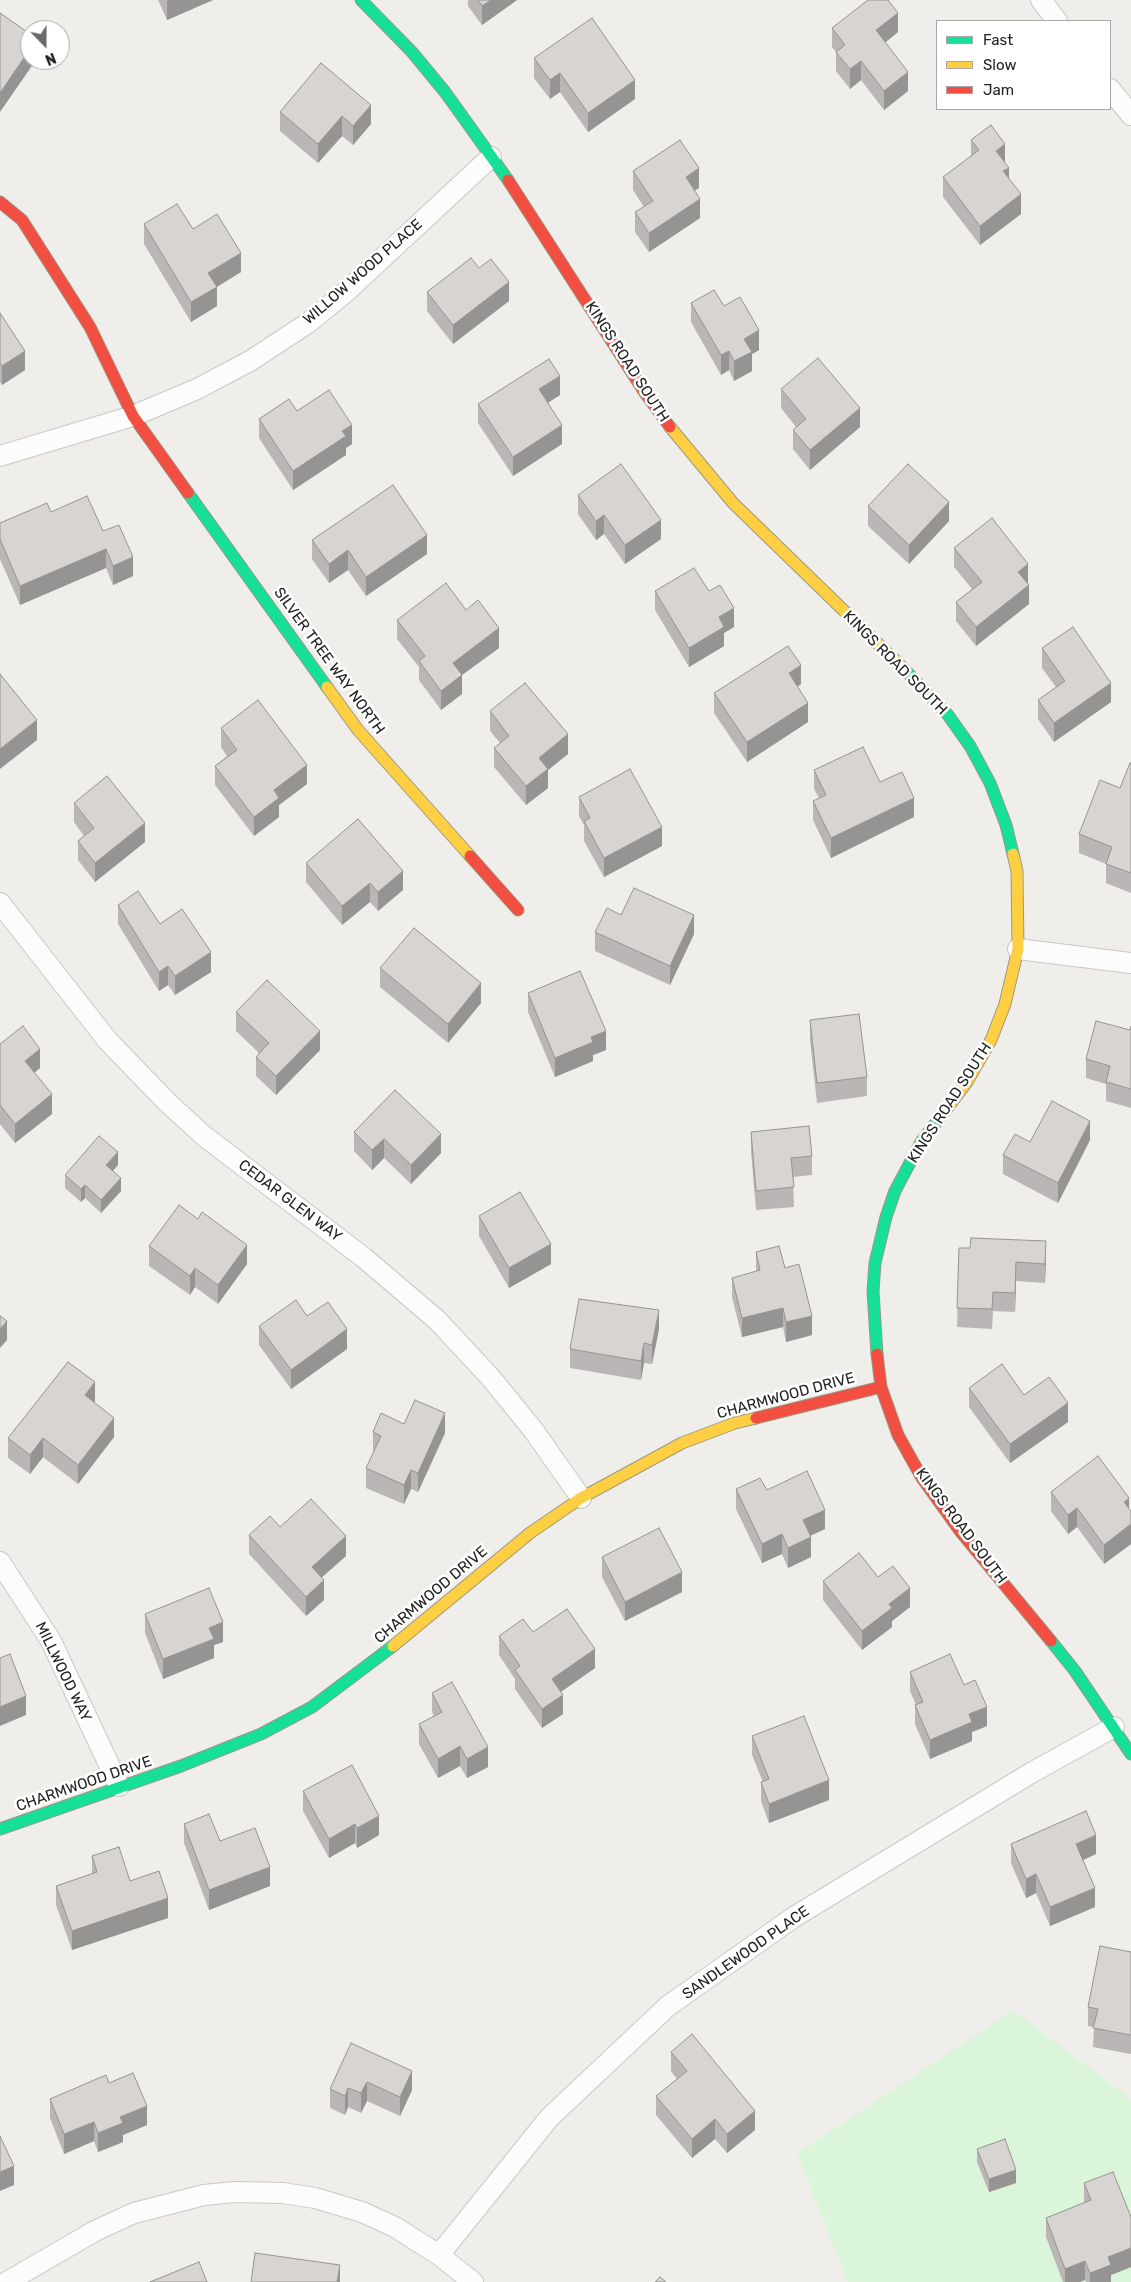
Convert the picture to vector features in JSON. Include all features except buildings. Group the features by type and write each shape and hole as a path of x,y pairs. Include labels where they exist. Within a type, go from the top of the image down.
{"street":[{"name":"KINGS ROAD SOUTH","path":"361,0 412,52 445,92 524,201 645,393 688,451 733,503 918,682 948,715 970,746 990,783 1008,834 1016,870 1019,916 1018,949 1005,1004 992,1040 967,1082 921,1142 895,1191 886,1217 876,1263 873,1291 874,1330 881,1387 898,1435 922,1478 960,1531 1075,1671 1131,1754"},
{"path":"1041,0 1056,20"},
{"path":"1111,90 1131,115"},
{"name":"WILLOW WOOD PLACE","path":"0,456 133,416 197,389 250,361 308,323 347,291 492,157"},
{"name":"SILVER TREE WAY NORTH","path":"0,202 22,220 90,327 133,416 358,730 518,910"},
{"name":"CEDAR GLEN WAY","path":"0,903 108,1041 167,1102 204,1136 363,1257 437,1320 534,1431 581,1498"},
{"path":"1018,949 1131,963"},
{"name":"CHARMWOOD DRIVE","path":"0,1829 181,1766 261,1734 312,1707 375,1661 530,1533 581,1498 628,1470 691,1439 735,1423 881,1387"},
{"name":"MILLWOOD WAY","path":"0,1562 51,1641 119,1786"},
{"name":"SANDLEWOOD PLACE","path":"439,2254 549,2118 668,2006 794,1918 1031,1773 1114,1727"},
{"path":"7,2282 95,2231 134,2213 204,2195 235,2192 315,2198 362,2212 396,2227 439,2254 473,2282"}],"green space":[{"path":"1013,2011 1131,2099 1131,2282 848,2282 797,2153"}],"traffic: fast":[{"path":"361,0 412,52 445,92 508,180"},
{"path":"188,493 327,687"},
{"path":"902,667 948,715 970,746 990,783 1006,825 1013,854"},
{"path":"877,1354 873,1291 875,1263 886,1217 895,1191 921,1142 948,1107"},
{"path":"1051,1641 1075,1671 1131,1754"},
{"path":"0,1829 181,1766 261,1734 312,1707 393,1646"}],"traffic: slow":[{"path":"670,427 733,503 902,667"},
{"path":"327,687 358,730 470,856"},
{"path":"948,1107 967,1082 991,1040 1005,1004 1018,949 1017,871 1013,854"},
{"path":"393,1646 530,1533 581,1498 682,1443 735,1423 756,1418"}],"traffic: jam":[{"path":"508,180 645,393 670,427"},
{"path":"0,202 22,220 90,327 133,416 188,493"},
{"path":"470,856 518,910"},
{"path":"877,1354 881,1387 898,1435 922,1478 960,1531 1051,1641"},
{"path":"756,1418 881,1387"}]}
